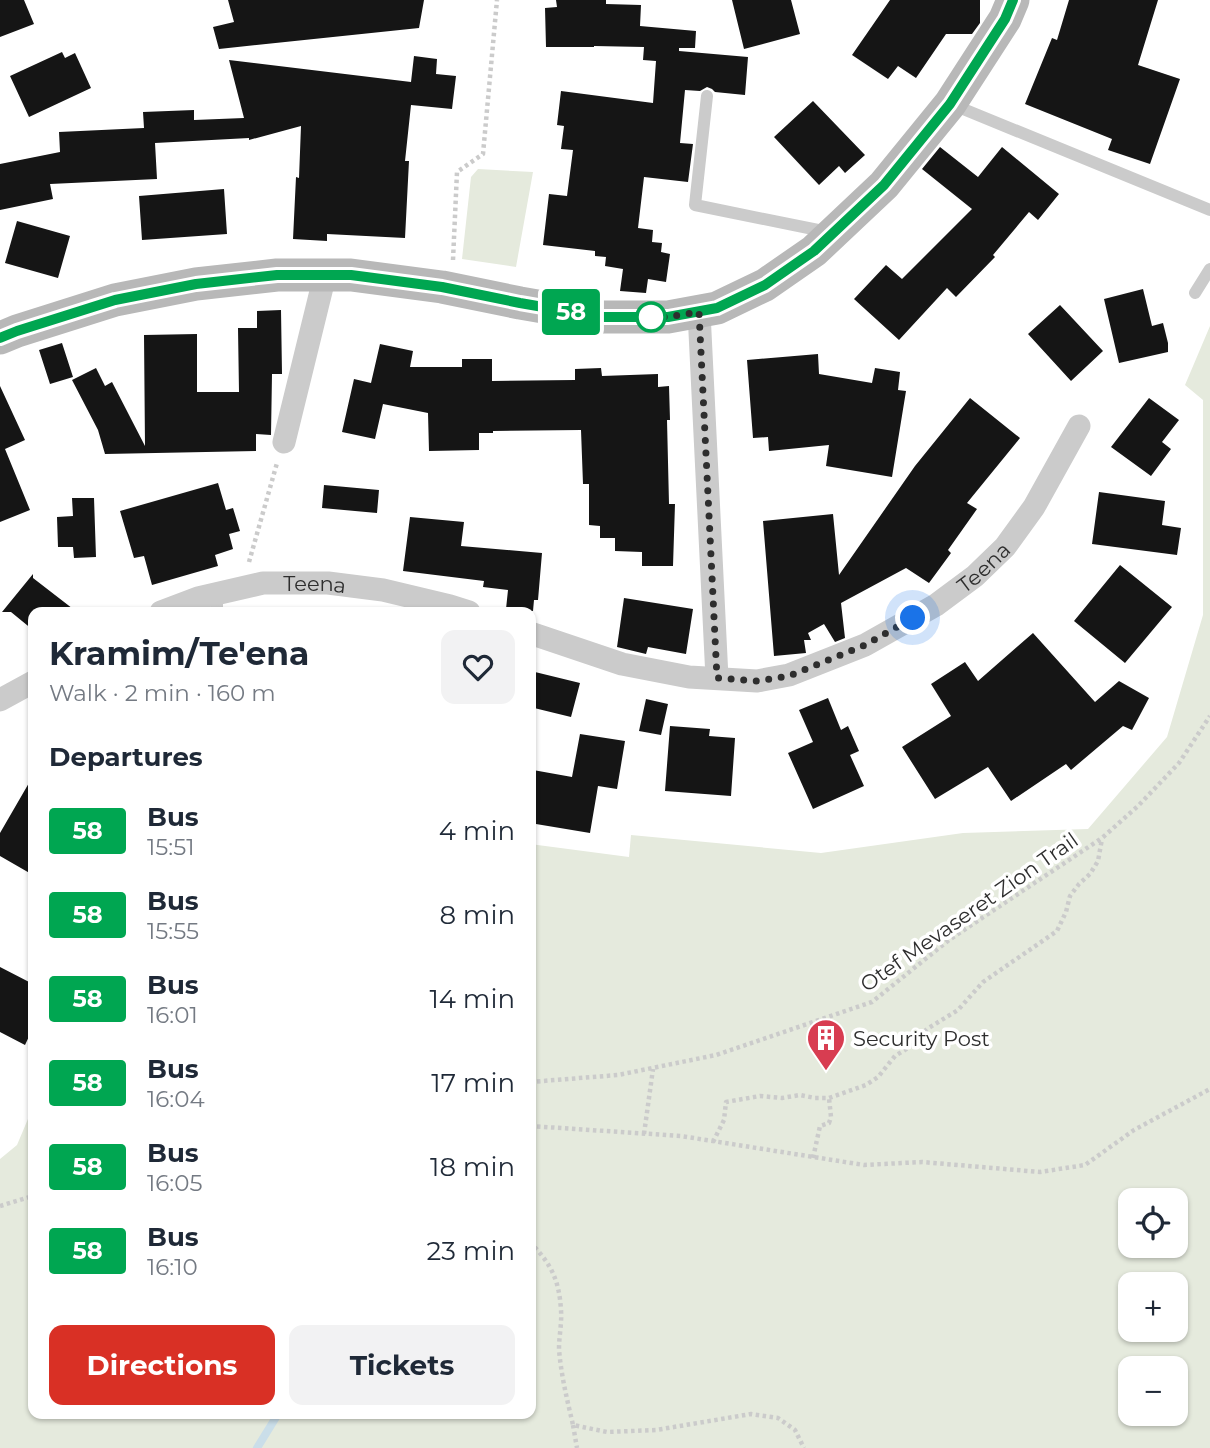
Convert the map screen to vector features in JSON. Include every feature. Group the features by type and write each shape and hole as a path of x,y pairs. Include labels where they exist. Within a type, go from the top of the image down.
{"street":[{"path":"0,338 115,300 196,284 277,275 351,275 452,289 601,317 668,317 717,308 765,285 814,251 884,185 950,104 1005,19 1013,0"},
{"path":"284,442 325,275"},
{"path":"699,312 717,678"},
{"name":"Teena","path":"536,635 622,664 689,677 757,681 789,676 865,645 936,605 975,576 1005,547 1034,508 1079,426"},
{"name":"Teena","path":"174,607 198,598 217,603 242,588 264,583 328,583 383,590 453,607"},
{"path":"0,700 28,685"}],"lane":[{"path":"707,96 695,205 833,233"},
{"path":"950,104 1210,210"},
{"path":"1195,293 1210,269"}],"path":[{"path":"452,289 457,173 483,154 497,0"},
{"path":"242,588 284,442"},
{"name":"Otef Mevaseret Zion Trail","path":"536,1082 618,1075 716,1055 872,1002 949,940 1102,838 1138,806 1178,764 1210,716"},
{"path":"713,1142 724,1120 726,1102 760,1096 782,1098 800,1095 829,1098 866,1085 878,1077 895,1056 928,1029 958,1010 983,982 1057,931 1070,896 1098,861 1102,838"},
{"path":"644,1134 653,1068"},
{"path":"536,1126 681,1136 864,1165 922,1162 1040,1172 1085,1165 1134,1130 1210,1089"},
{"path":"813,1158 820,1126 829,1123 831,1116 829,1098"},
{"path":"0,1206 28,1198"},
{"path":"536,1248 547,1260 555,1279 561,1310 559,1347 562,1382 577,1448"},
{"path":"573,1425 607,1432 656,1430 751,1415 778,1418 795,1430 804,1448"}],"shaded area":[{"path":"478,169 533,172 516,267 462,259 471,177"},
{"path":"1210,326 1210,1448 0,1448 0,1159 17,1145 28,1119 28,1419 536,1419 536,845 629,857 631,835 821,853 963,833 1088,829 1167,737 1203,615 1203,400 1185,385"}],"building":[{"path":"0,0 24,0 34,24 0,37"},
{"path":"228,0 424,0 419,28 219,49 213,27 234,22"},
{"path":"556,0 606,0 606,4 641,5 640,26 696,31 695,48 679,48 679,51 748,57 745,95 715,92 707,87 700,91 685,90 680,143 693,144 688,182 644,177 638,228 653,230 652,242 662,243 661,252 670,254 666,282 648,279 646,293 620,291 623,269 605,266 606,257 595,256 595,251 543,245 549,194 567,196 573,150 561,149 564,126 557,125 561,91 653,103 656,61 643,60 644,47 546,47 545,8 557,7"},
{"path":"732,0 791,0 800,34 744,49"},
{"path":"890,0 980,0 980,23 972,34 946,34 916,78 898,66 888,79 852,55"},
{"path":"1069,0 1158,0 1138,65 1180,79 1150,164 1108,150 1112,139 1025,104 1052,38 1057,40"},
{"path":"62,52 65,58 75,53 91,88 29,117 10,76"},
{"path":"414,56 437,59 436,74 456,76 452,109 411,105 405,161 409,161 405,238 327,234 327,241 293,239 301,126 249,140 155,143 157,179 50,184 53,199 0,210 0,164 60,152 59,132 144,128 143,112 194,110 194,120 244,118 229,60 411,82"},
{"path":"813,101 865,155 845,173 839,166 819,185 774,137"},
{"path":"940,147 978,177 1002,147 1059,194 1038,220 1029,212 993,255 995,257 956,297 947,288 899,340 854,299 886,265 902,279 972,209 922,169"},
{"path":"224,189 227,234 142,240 139,196"},
{"path":"17,221 70,236 58,278 5,263"},
{"path":"1143,289 1152,326 1163,323 1168,352 1119,363 1104,299"},
{"path":"1060,305 1103,351 1071,381 1028,334"},
{"path":"281,310 282,374 272,374 271,435 256,434 256,451 105,454 98,430 72,380 96,368 105,386 112,382 145,446 144,335 197,334 197,392 239,392 238,328 257,328 257,311"},
{"path":"62,343 73,377 50,384 39,350"},
{"path":"380,344 413,351 410,367 462,367 462,359 492,359 492,381 575,380 575,369 601,368 602,376 658,374 658,387 669,386 669,504 675,504 673,566 642,566 642,552 615,551 615,538 600,538 600,526 589,525 589,484 583,484 581,430 493,431 479,433 479,450 429,451 428,413 383,404 375,439 342,432 354,379 371,383"},
{"path":"818,354 819,374 872,383 875,368 900,372 898,390 906,391 892,477 826,466 829,445 769,451 768,437 753,438 747,360"},
{"path":"0,386 25,440 5,449 30,510 0,522"},
{"path":"970,398 1020,438 967,503 977,509 948,550 951,553 929,583 906,568 841,603 845,638 835,642 824,624 808,633 811,640 804,640 806,653 774,656 763,521 833,514 839,575 915,466"},
{"path":"1149,398 1179,420 1162,442 1171,449 1151,476 1111,447"},
{"path":"218,483 226,510 233,508 240,531 229,534 233,549 215,555 218,566 152,585 144,556 134,558 120,511"},
{"path":"324,485 379,490 377,513 322,508"},
{"path":"1099,492 1165,501 1162,525 1181,528 1177,555 1092,544"},
{"path":"72,498 94,498 96,557 74,558 73,547 58,547 57,517 73,516"},
{"path":"410,517 464,522 461,546 542,553 538,600 534,600 533,607 506,607 508,590 483,587 484,581 403,571"},
{"path":"1120,565 1172,607 1125,663 1074,621"},
{"path":"33,574 33,578 71,607 28,607 28,626 11,612 2,612"},
{"path":"624,598 693,609 686,654 648,647 646,654 617,647"},
{"path":"1033,633 1095,702 1119,681 1149,698 1132,730 1123,726 1071,770 1066,764 1011,801 988,767 935,799 902,747 951,716 931,684 965,662 978,681"},
{"path":"536,672 580,683 571,717 536,708"},
{"path":"828,698 841,730 848,726 859,751 850,755 864,786 813,809 788,753 813,742 799,710"},
{"path":"646,699 668,704 661,735 639,731"},
{"path":"670,726 710,729 709,736 735,738 731,796 665,791"},
{"path":"580,734 625,741 617,789 598,786 590,833 536,824 536,771 572,777"},
{"path":"28,785 28,872 0,856 0,833"},
{"path":"0,967 28,981 28,1039 25,1045 0,1032"}],"waterway":[{"path":"257,1448 275,1419"}],"bus line":[{"name":"58","path":"0,338 115,300 196,284 277,275 351,275 442,287 601,317 668,317 717,308 765,285 814,251 884,185 950,104 1005,19 1013,0"}],"place":[{"name":"Security Post","path":"826,1072"}],"route":[{"path":"651,317 645,317 668,317 699,312 717,678 757,681 789,676 865,645 913,618"}]}
